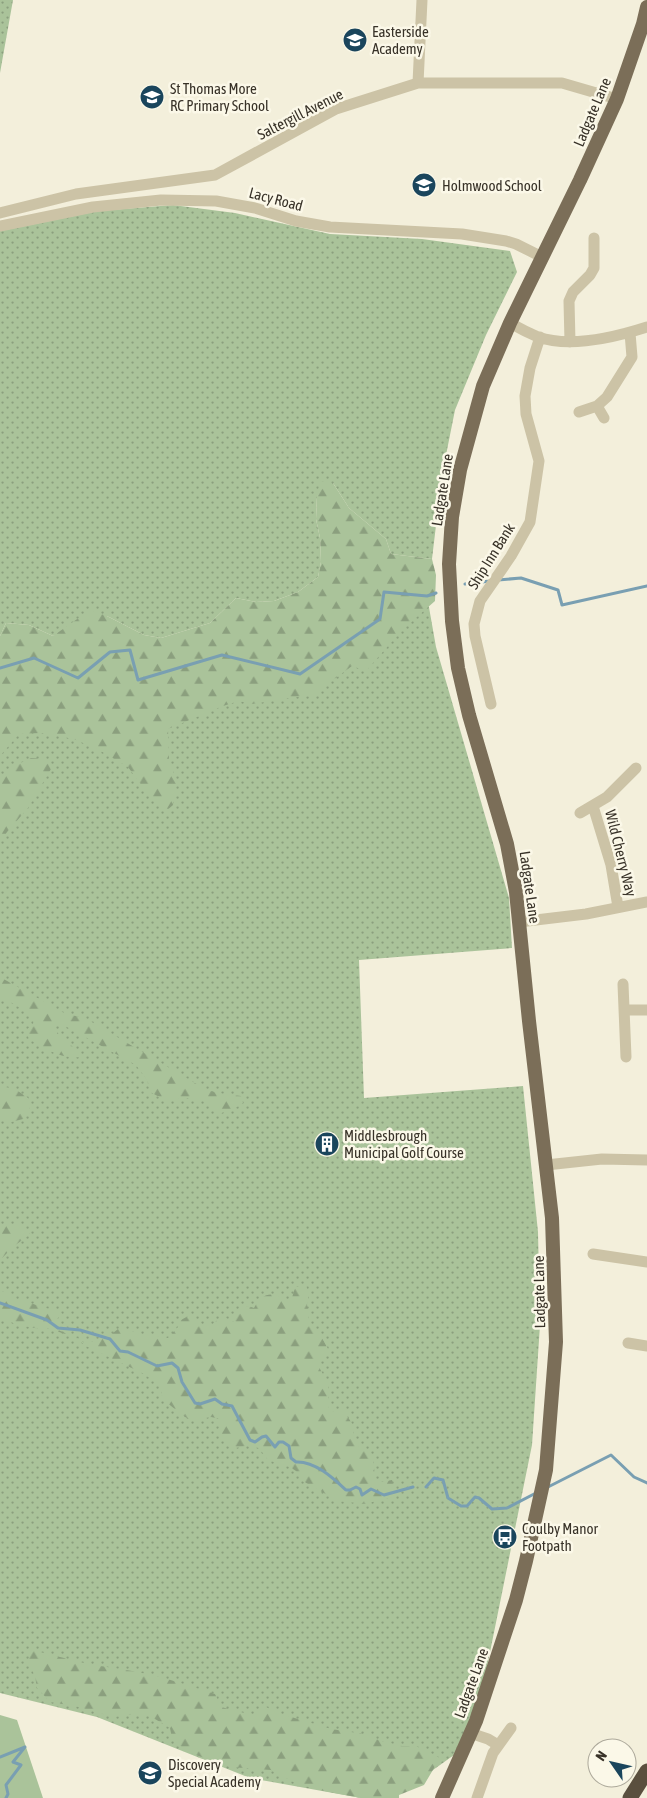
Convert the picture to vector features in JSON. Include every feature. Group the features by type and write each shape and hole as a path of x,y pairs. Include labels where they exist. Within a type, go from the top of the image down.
{"highway":[{"path":"630,1798 647,1771"}],"main road":[{"name":"Ladgate Lane","path":"442,1798 476,1721 516,1600 546,1470 556,1342 553,1233 516,892 507,844 472,724 458,668 452,622 449,564 452,517 460,470 483,386 510,323 580,180 617,99 647,7"}],"street":[{"path":"418,83 422,0"},
{"name":"Saltergill Avenue","path":"0,213 76,194 215,175 336,109 418,83 562,83 617,99"},
{"name":"Lacy Road","path":"0,226 93,207 161,200 216,201 255,208 296,221 330,227 462,234 506,241 542,257"},
{"path":"570,342 569,301 573,292 590,275 594,268 594,238"},
{"path":"510,323 540,337 570,342 630,332 647,327"},
{"path":"579,412 597,406 607,397 632,357 630,332"},
{"name":"Ship Inn Bank","path":"491,704 475,636 474,624 480,601 511,556 530,522 539,461 526,414 525,396 530,368 540,337"},
{"path":"597,406 604,418"},
{"path":"580,813 607,797 636,768"},
{"name":"Wild Cherry Way","path":"593,806 612,865 618,907"},
{"path":"519,922 586,914 647,902"},
{"path":"623,984 626,1056"},
{"path":"624,1010 647,1010"},
{"path":"546,1165 602,1159 647,1160"},
{"path":"594,1254 647,1262"},
{"path":"628,1342 647,1343"},
{"path":"477,1798 490,1759 511,1728"},
{"path":"470,1733 488,1739 498,1745"}],"green space":[{"path":"0,0 13,0 0,73"},
{"path":"173,205 235,213 330,234 422,239 510,251 517,272 486,335 455,410 442,475 432,559 391,554 386,539 349,508 333,483 317,496 316,519 320,538 321,562 318,577 298,592 274,601 256,602 236,598 210,623 161,638 144,635 107,616 53,636 29,625 6,623 0,636 0,231 98,211"},
{"path":"320,481 333,483 349,508 386,539 391,554 432,559 436,575 435,601 402,630 366,671 352,666 311,696 252,704 239,701 168,729 169,760 177,782 173,805 165,812 128,767 99,750 74,739 41,733 19,734 0,756 0,636 6,623 29,625 53,636 90,610 107,616 144,635 161,638 210,623 236,598 256,602 274,601 298,592 318,577 321,562 320,538 316,519"},
{"name":"Middlesbrough Municipal Golf Course","path":"427,596 436,647 509,898 512,948 359,960 364,1098 523,1086 538,1232 540,1325 532,1445 476,1721 454,1755 398,1795 361,1798 250,1778 97,1717 0,1693 0,668 78,678"},
{"path":"31,758 48,759 51,769 28,808 0,843 0,780 14,766"},
{"path":"0,977 66,1014 85,1018 205,1089 217,1093 241,1096 243,1103 216,1115 215,1106 204,1101 186,1098 169,1102 150,1092 147,1080 136,1065 65,1026 55,1026 63,1040 74,1048 81,1057 60,1055 48,1050 29,1039 26,1030 33,1025 34,1016 0,996"},
{"path":"0,1086 15,1089 28,1098 30,1113 23,1119 7,1123 0,1118"},
{"path":"9,1224 20,1225 30,1234 0,1260 0,1228"},
{"path":"306,1286 309,1293 307,1304 309,1321 319,1332 328,1349 325,1357 320,1360 319,1366 328,1383 329,1409 336,1412 343,1409 354,1427 353,1440 373,1458 375,1477 379,1484 392,1480 394,1486 393,1495 389,1499 383,1498 367,1504 338,1501 301,1480 296,1471 290,1467 268,1460 259,1448 247,1446 229,1447 225,1438 218,1431 221,1419 211,1417 194,1420 185,1417 166,1402 158,1384 144,1374 86,1346 76,1338 48,1328 46,1331 0,1317 0,1290 17,1299 62,1313 51,1327 77,1338 86,1344 118,1329 128,1329 138,1334 168,1338 178,1327 181,1320 190,1315 199,1323 208,1326 224,1317 234,1322 238,1309 248,1306 254,1308 261,1298 269,1294 283,1298 288,1302 292,1298 295,1287"},
{"path":"32,1650 88,1664 161,1677 215,1694 221,1707 256,1716 264,1706 278,1713 331,1729 364,1734 381,1741 402,1746 416,1746 440,1758 424,1785 399,1795 399,1798 361,1798 297,1784 271,1770 231,1767 187,1752 172,1738 170,1728 150,1716 133,1714 113,1717 75,1706 50,1702 37,1688 35,1676 29,1664 29,1653"},
{"path":"0,1715 17,1720 43,1798 0,1798"}],"waterway":[{"path":"498,580 521,578 558,590 562,605 647,586"},
{"path":"465,584 490,581"},
{"path":"0,668 34,658 78,678 110,652 130,650 138,680 222,655 300,674 380,619 384,592 427,596 436,593"},
{"path":"0,1303 47,1320 58,1328 80,1330 110,1339 120,1351 128,1352 157,1366 172,1363 178,1368 182,1382 195,1403 200,1404 215,1399 222,1404 232,1406 250,1440 255,1442 266,1436 275,1447 279,1442 283,1442 289,1446 291,1458 296,1462 303,1462 317,1467 346,1490 356,1487 360,1489 362,1495 371,1489 384,1495 413,1487"},
{"path":"548,1487 611,1455 634,1477 647,1483"},
{"path":"426,1487 434,1478 443,1480 448,1498 461,1506 467,1506 475,1497 492,1509 507,1508 536,1493"},
{"path":"0,1757 25,1747 13,1762 21,1765 6,1785 8,1794 6,1798"}],"place":[{"name":"Easterside Academy","path":"355,40"},
{"name":"St Thomas More RC Primary School","path":"152,97"},
{"name":"Holmwood School","path":"424,185"},
{"name":"Middlesbrough Municipal Golf Course","path":"327,1144"},
{"name":"Coulby Manor Footpath","path":"505,1537"},
{"name":"Discovery Special Academy","path":"150,1773"}]}
